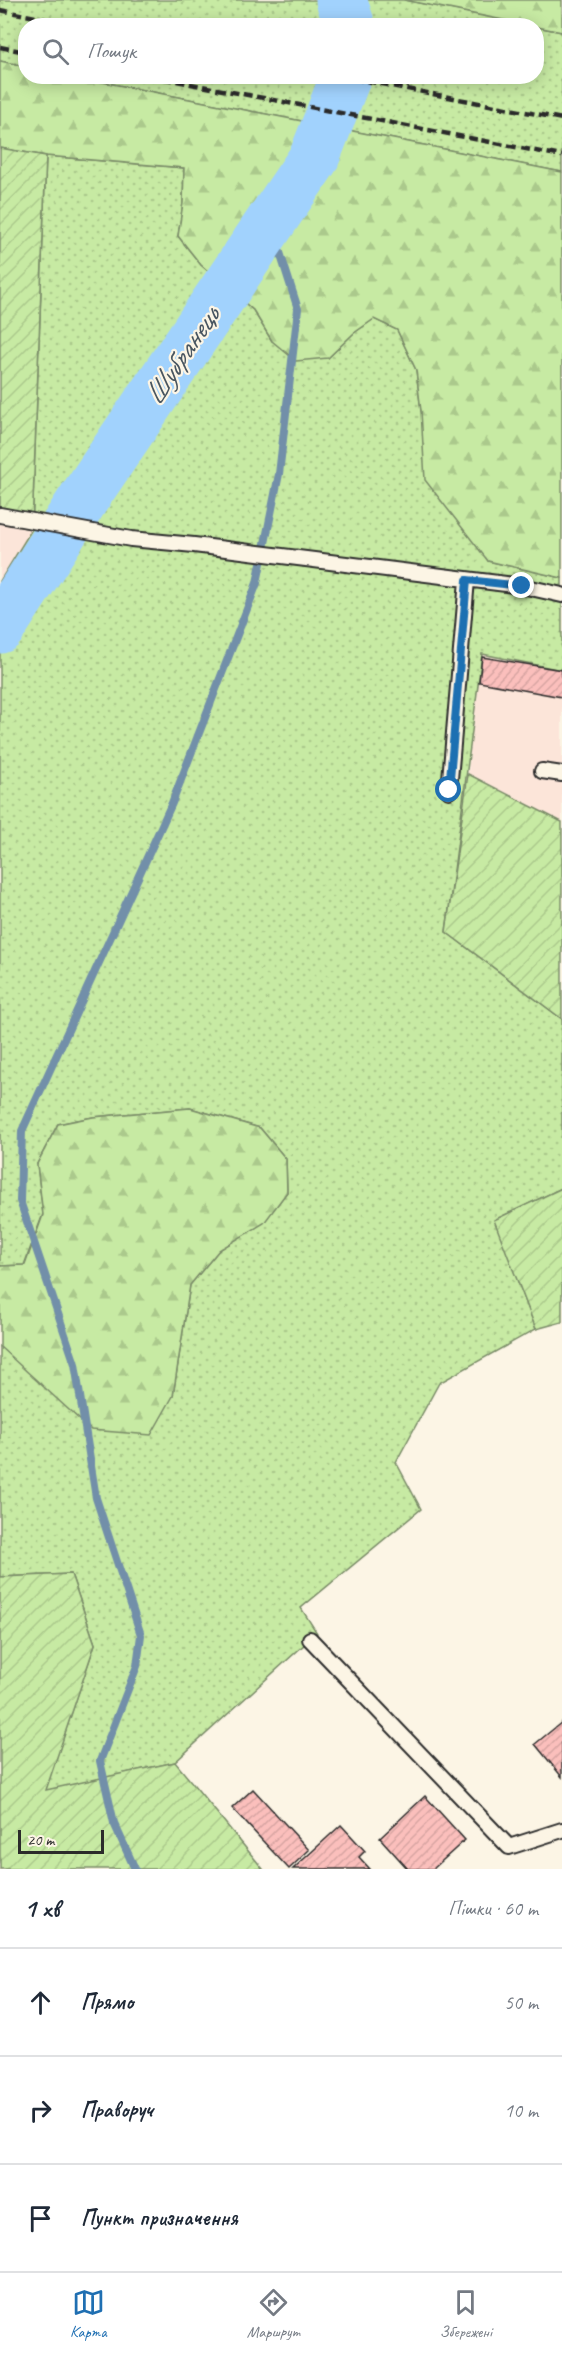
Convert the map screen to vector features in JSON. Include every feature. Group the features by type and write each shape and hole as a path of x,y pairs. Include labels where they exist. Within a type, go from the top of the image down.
{"lane":[{"path":"0,515 131,539 522,586 562,595"},
{"path":"449,790 467,580"},
{"path":"542,771 562,774"},
{"path":"310,1639 509,1847 562,1830"}],"shaded area":[{"path":"0,523 32,529 0,581"},
{"path":"482,654 562,670 562,822 468,774 474,704"}],"green space":[{"path":"0,0 404,0 495,18 18,18 18,65 0,61"},
{"path":"404,0 562,0 562,32 544,28 544,18 493,18"},
{"path":"544,28 562,32 562,172 113,84 544,84"},
{"path":"0,61 18,65 18,84 113,84 562,172 562,578 488,561 425,480 416,370 397,330 374,319 354,333 328,358 296,361 272,341 253,310 201,265 178,236 183,203 184,168 46,156 0,148"},
{"path":"0,148 46,156 32,529 0,523"},
{"path":"46,156 184,168 183,203 178,236 201,265 253,310 272,341 328,358 354,333 374,319 397,330 416,370 421,411 488,561 562,578 562,670 482,654 446,932 562,1019 562,1188 495,1220 536,1329 439,1383 396,1462 421,1509 301,1608 317,1633 175,1762 45,1791 95,1644 71,1574 0,1577 0,1347 173,1396 190,1285 219,1250 264,1222 287,1192 286,1159 260,1128 190,1108 93,1117 58,1124 37,1164 43,1214 24,1265 0,1266 0,581 32,529"},
{"path":"48,535 65,541 0,647 0,610"},
{"path":"468,774 562,822 562,1019 446,932"},
{"path":"190,1108 260,1128 286,1159 287,1192 264,1223 219,1250 190,1285 173,1396 151,1435 91,1430 0,1347 0,1266 25,1265 43,1215 37,1164 58,1124 93,1117"},
{"path":"562,1188 562,1322 536,1329 494,1220"},
{"path":"71,1574 95,1644 46,1790 175,1762 263,1869 0,1869 0,1577"}],"building":[{"path":"482,657 562,670 562,697 479,682"},
{"path":"562,1722 562,1777 535,1744"},
{"path":"253,1789 309,1850 289,1869 232,1808"},
{"path":"425,1796 465,1840 433,1869 408,1869 380,1838"},
{"path":"341,1825 365,1851 359,1857 370,1869 293,1869"}],"waterway":[{"name":"Шубранець","path":"341,0 347,18"},
{"name":"Шубранець","path":"0,628 86,495 314,158 343,84"},
{"path":"135,1869 114,1823 100,1761 137,1666 141,1635 96,1498 75,1364 20,1201 22,1131 172,803 257,583 279,474 298,309 270,221"}],"railway":[{"path":"0,10 40,18"},
{"path":"0,47 18,50"},
{"path":"191,84 562,156"},
{"path":"381,84 562,119"}],"route":[{"path":"449,790 467,580 522,586"}]}
